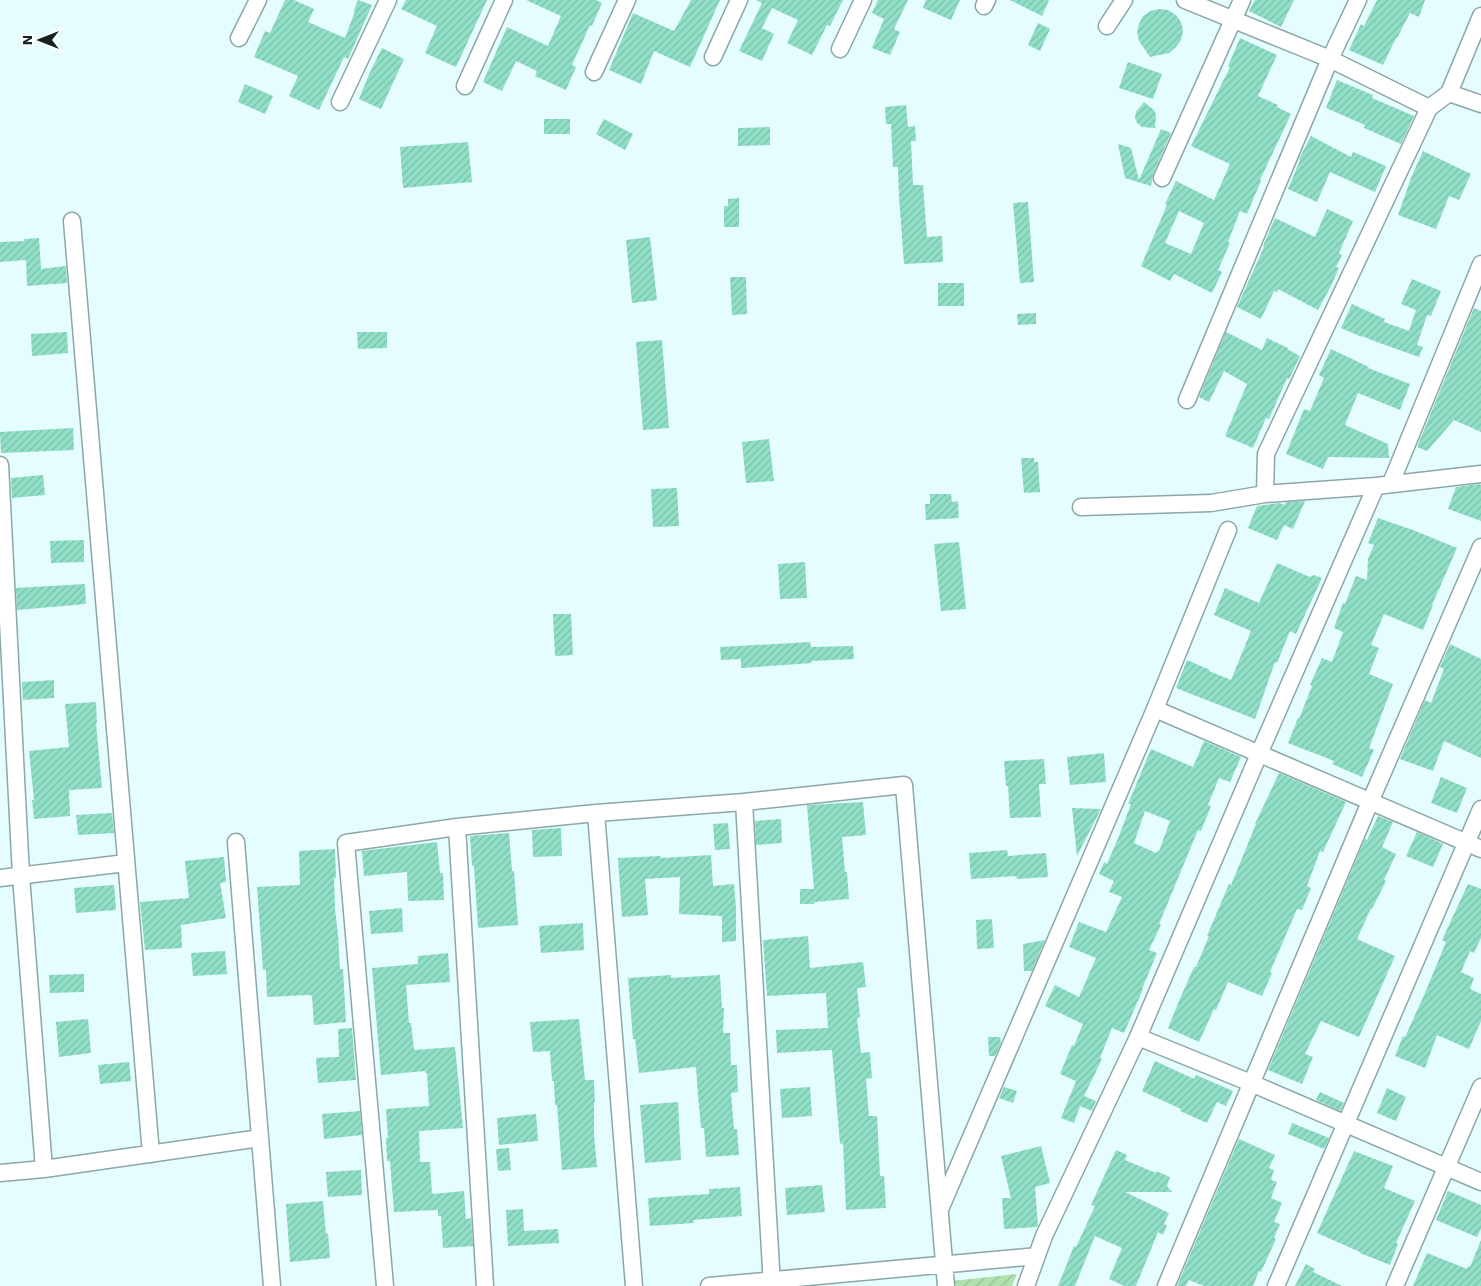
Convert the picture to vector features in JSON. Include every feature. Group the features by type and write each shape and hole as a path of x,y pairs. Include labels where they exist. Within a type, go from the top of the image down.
{"street":[{"path":"239,38 258,0"},
{"path":"340,102 388,0"},
{"path":"464,86 504,0"},
{"path":"594,72 627,0"},
{"path":"713,57 739,0"},
{"path":"840,49 863,0"},
{"path":"1107,26 1124,0"},
{"path":"1185,0 1330,59 1429,108"},
{"path":"1162,178 1242,0"},
{"path":"1187,400 1330,59 1358,0"},
{"path":"1265,494 1266,454 1429,108 1449,93 1481,16"},
{"path":"1449,93 1481,104"},
{"path":"72,221 151,1154"},
{"path":"1026,1286 1044,1236 1138,1037 1259,754 1383,484 1481,264"},
{"path":"0,466 21,876 44,1169"},
{"path":"1081,508 1211,503 1265,494 1481,474"},
{"path":"940,1209 1156,709 1228,530"},
{"path":"1166,1286 1370,802 1481,547"},
{"path":"1156,709 1473,846"},
{"path":"385,1286 346,843 457,827 596,813 744,802 904,785 946,1286"},
{"path":"744,802 772,1283"},
{"path":"1276,1286 1346,1124 1473,846 1481,809"},
{"path":"596,813 634,1286"},
{"path":"457,827 485,1286"},
{"path":"236,842 272,1286"},
{"path":"0,878 126,864"},
{"path":"1138,1037 1251,1083 1481,1182"},
{"path":"1395,1286 1481,1088"},
{"path":"0,1173 44,1169 260,1138"},
{"path":"709,1286 772,1283 1037,1256"}],"green space":[{"path":"1017,1274 1012,1286 953,1286 952,1281"}],"building":[{"path":"285,0 294,0 314,9 308,22 345,38 358,0 372,5 348,59 344,57 319,110 289,96 298,76 254,57 265,31 270,33"},
{"path":"406,0 487,0 456,67 425,53 437,26 401,9"},
{"path":"526,0 596,0 602,3 572,65 576,67 566,90 535,76 537,71 516,61 502,91 483,82 507,27 548,46 561,16"},
{"path":"691,0 720,0 690,67 654,51 641,84 609,70 633,13 674,31"},
{"path":"756,0 843,0 830,26 827,25 812,55 787,43 798,20 772,8 762,28 774,34 762,61 739,51 762,3"},
{"path":"878,0 908,0 894,29 900,32 890,55 872,48 884,19 872,13"},
{"path":"926,0 960,0 951,20 923,8"},
{"path":"1010,0 1049,0 1042,16"},
{"path":"1255,0 1294,0 1281,27 1249,11"},
{"path":"1377,0 1425,0 1419,17 1410,13 1383,65 1349,50 1361,24 1364,26"},
{"path":"1159,9 1168,10 1176,15 1181,22 1183,31 1181,40 1169,53 1150,57 1139,41 1137,32 1143,16"},
{"path":"1038,23 1050,29 1040,51 1028,45"},
{"path":"1240,38 1277,55 1258,96 1278,105 1277,107 1291,114 1260,180 1247,214 1240,211 1228,242 1230,243 1218,270 1222,272 1212,293 1174,274 1170,281 1141,266 1176,181 1214,200 1230,164 1191,146 1230,67 1228,66","holes":["1179,211 1204,223 1191,254 1165,243"]},
{"path":"382,48 404,59 381,109 359,99"},
{"path":"1128,62 1162,74 1153,99 1119,88"},
{"path":"1337,80 1373,95 1372,98 1414,116 1401,144 1364,128 1365,125 1326,108"},
{"path":"245,84 273,96 265,114 238,102"},
{"path":"1144,102 1154,110 1156,115 1155,128 1142,127 1137,123 1135,118 1136,112"},
{"path":"906,105 908,127 915,126 916,141 911,141 913,185 923,185 927,237 942,236 943,262 904,264 898,167 893,167 891,124 886,124 885,107"},
{"path":"544,119 570,119 570,134 544,134"},
{"path":"604,119 633,134 625,150 596,134"},
{"path":"770,127 770,145 738,146 738,128"},
{"path":"1161,129 1171,133 1153,174 1151,186 1125,178 1118,144 1131,148 1139,180"},
{"path":"1311,136 1351,157 1353,152 1386,166 1375,192 1330,172 1317,202 1288,189 1299,159"},
{"path":"468,142 472,182 403,188 400,147"},
{"path":"1423,151 1471,174 1459,200 1449,196 1436,229 1398,215"},
{"path":"739,198 739,227 724,227 724,206 728,206 728,199"},
{"path":"1028,202 1034,282 1020,283 1013,203"},
{"path":"1327,209 1353,221 1339,253 1342,255 1336,267 1339,268 1318,310 1278,289 1277,292 1274,291 1261,319 1237,307 1275,218 1315,237"},
{"path":"650,237 657,300 632,303 626,240"},
{"path":"39,238 41,269 66,266 67,283 27,286 26,260 0,262 0,242"},
{"path":"730,277 746,277 747,314 732,315"},
{"path":"1412,279 1441,291 1431,316 1427,315 1417,345 1423,347 1419,357 1341,328 1352,304 1385,319 1384,322 1409,331 1416,310 1401,304"},
{"path":"938,283 964,283 964,306 938,306"},
{"path":"1474,308 1481,311 1481,432 1454,420 1427,451 1417,447"},
{"path":"1036,313 1036,324 1018,325 1017,314"},
{"path":"67,332 68,353 32,356 31,334"},
{"path":"357,332 387,332 387,348 358,349"},
{"path":"1226,332 1262,350 1267,338 1300,356 1289,379 1287,378 1269,419 1266,418 1253,448 1225,436 1247,384 1224,371 1209,402 1199,397"},
{"path":"662,340 669,428 643,430 636,342"},
{"path":"1331,349 1368,368 1410,384 1400,410 1358,393 1345,425 1388,444 1389,458 1328,457 1323,469 1286,454 1304,409 1310,411 1324,378 1319,375"},
{"path":"73,428 74,450 1,453 0,432"},
{"path":"769,439 774,481 746,483 742,442"},
{"path":"1021,458 1034,458 1034,462 1038,462 1040,492 1024,493"},
{"path":"43,475 45,495 12,498 11,478"},
{"path":"1481,485 1481,521 1448,509 1456,487"},
{"path":"677,488 679,526 653,527 651,489"},
{"path":"930,494 951,494 952,502 958,501 959,518 926,520 925,504 930,504"},
{"path":"1305,501 1293,529 1284,525 1277,540 1248,528 1257,506 1279,503 1285,505 1286,502"},
{"path":"1378,518 1457,548 1423,630 1384,614 1371,645 1379,648 1369,674 1393,684 1369,748 1374,750 1362,777 1332,764 1334,761 1288,743 1322,658 1332,662 1343,632 1334,628 1356,576 1367,580 1368,559 1374,545 1368,543"},
{"path":"84,540 84,562 51,563 50,541"},
{"path":"959,542 966,609 941,611 934,544"},
{"path":"805,562 807,598 780,599 778,564"},
{"path":"1277,563 1310,577 1314,575 1322,578 1296,634 1290,631 1277,663 1275,662 1255,719 1176,688 1187,660 1231,680 1251,631 1214,615 1225,588 1259,603"},
{"path":"85,584 86,604 17,610 16,588"},
{"path":"553,614 571,614 573,655 555,656"},
{"path":"810,642 811,647 853,646 854,659 741,668 741,659 721,660 720,647"},
{"path":"1450,644 1481,659 1481,758 1444,741 1433,771 1400,759 1425,700 1431,703 1444,669 1440,667"},
{"path":"54,680 54,698 23,700 22,682"},
{"path":"96,702 102,788 69,790 70,816 34,819 29,751 69,747 65,704"},
{"path":"1204,741 1241,757 1230,782 1219,778 1208,805 1211,806 1201,831 1198,830 1159,924 1161,925 1149,950 1157,953 1124,1033 1112,1028 1100,1058 1102,1059 1084,1096 1096,1101 1092,1111 1080,1106 1074,1123 1061,1118 1076,1081 1060,1074 1083,1024 1045,1006 1055,985 1079,997 1096,958 1069,947 1079,922 1106,932 1122,897 1109,892 1114,881 1099,874 1104,862 1107,864 1119,836 1131,804 1128,804 1151,749 1193,767","holes":["1145,811 1170,821 1159,851 1156,853 1134,843"]},
{"path":"1104,753 1106,782 1070,785 1067,757"},
{"path":"1044,759 1046,784 1039,784 1041,817 1010,818 1004,761"},
{"path":"1279,773 1346,802 1323,852 1320,851 1307,886 1311,888 1302,910 1297,909 1270,972 1272,973 1262,996 1228,982 1199,1042 1168,1028 1194,967 1196,967 1229,884 1231,885 1255,824"},
{"path":"1441,777 1467,788 1457,813 1431,803"},
{"path":"863,802 866,835 842,837 849,899 800,904 800,889 814,889 807,805"},
{"path":"1072,808 1101,809 1077,856"},
{"path":"112,813 114,833 78,835 76,815"},
{"path":"1378,816 1393,822 1382,847 1396,854 1384,880 1386,881 1357,939 1395,956 1359,1037 1321,1021 1305,1054 1313,1057 1302,1084 1268,1070 1365,839 1367,840"},
{"path":"781,819 782,843 756,845 755,821"},
{"path":"728,823 730,849 715,850 713,824"},
{"path":"561,828 562,856 533,857 532,830"},
{"path":"1417,832 1443,844 1433,867 1406,856"},
{"path":"509,833 518,925 478,928 470,836"},
{"path":"437,842 440,873 443,873 444,900 408,901 407,872 364,876 362,851"},
{"path":"335,849 335,909 340,969 343,969 346,1022 314,1025 312,996 267,997 266,970 263,970 257,887 300,885 299,851"},
{"path":"1007,850 1008,856 1046,853 1048,877 1017,879 1016,876 971,879 969,853"},
{"path":"711,855 713,886 734,884 736,941 722,942 722,916 679,914 680,877 645,879 648,915 622,917 618,858"},
{"path":"224,857 226,882 220,883 226,918 181,925 182,948 145,950 140,902 189,898 185,861"},
{"path":"1468,884 1481,889 1481,938 1474,953 1470,951 1461,972 1474,978 1470,989 1481,994 1481,1021 1469,1049 1437,1035 1425,1068 1395,1056 1425,993 1446,942 1442,940"},
{"path":"114,885 116,910 76,913 74,888"},
{"path":"402,908 403,932 371,934 369,911"},
{"path":"992,919 994,948 977,949 976,920"},
{"path":"583,923 584,950 541,953 539,926"},
{"path":"808,936 810,968 863,962 866,987 857,988 860,1017 857,1018 861,1053 870,1052 872,1078 866,1079 869,1116 877,1116 880,1176 884,1176 886,1208 846,1210 843,1143 840,1144 832,1050 777,1053 776,1030 828,1028 826,993 767,996 763,940"},
{"path":"1045,940 1032,971 1024,971 1023,944"},
{"path":"225,951 227,974 193,976 191,953"},
{"path":"448,953 450,982 406,985 409,1023 411,1023 414,1050 455,1047 463,1128 419,1131 420,1162 430,1162 432,1193 464,1191 466,1219 471,1218 473,1246 443,1248 441,1216 438,1216 438,1210 394,1212 390,1161 387,1161 386,1109 429,1106 427,1073 425,1071 381,1075 372,968 418,964 418,956"},
{"path":"84,974 84,992 50,993 49,975"},
{"path":"671,975 671,978 720,975 722,1008 724,1008 723,1033 730,1033 731,1065 737,1065 738,1092 731,1093 734,1129 737,1129 739,1155 706,1157 704,1128 701,1128 696,1067 639,1073 635,1039 633,1039 628,978"},
{"path":"88,1019 91,1053 59,1057 56,1022"},
{"path":"579,1019 585,1080 594,1080 594,1135 597,1167 562,1170 557,1105 555,1105 550,1051 533,1052 530,1022"},
{"path":"352,1028 356,1080 318,1083 316,1058 339,1057 338,1029"},
{"path":"988,1037 1000,1037 1001,1043 995,1056 989,1056"},
{"path":"1155,1061 1194,1079 1196,1075 1233,1091 1226,1106 1217,1102 1207,1123 1142,1091"},
{"path":"129,1062 131,1081 100,1084 98,1065"},
{"path":"810,1087 812,1116 782,1118 780,1089"},
{"path":"1004,1087 1017,1091 1013,1103 999,1098"},
{"path":"1387,1088 1406,1097 1396,1121 1377,1113"},
{"path":"1320,1092 1344,1103 1340,1111 1316,1100"},
{"path":"678,1102 681,1160 645,1163 640,1105"},
{"path":"360,1111 362,1135 324,1139 322,1114"},
{"path":"536,1114 538,1141 499,1145 497,1118"},
{"path":"1292,1123 1329,1138 1324,1149 1288,1134"},
{"path":"1239,1139 1275,1155 1269,1168 1274,1170 1271,1180 1277,1182 1271,1198 1282,1203 1274,1222 1280,1224 1274,1238 1276,1239 1253,1286 1204,1286 1189,1280 1186,1286 1177,1286"},
{"path":"1041,1146 1050,1183 1035,1187 1038,1225 1037,1227 1004,1229 1002,1198 1011,1198 1001,1156"},
{"path":"509,1148 511,1170 498,1171 496,1149"},
{"path":"1116,1150 1127,1155 1125,1160 1170,1177 1167,1186 1172,1192 1125,1192 1169,1213 1164,1224 1167,1225 1163,1235 1158,1232 1136,1286 1124,1286 1109,1279 1122,1248 1095,1236 1075,1286 1058,1286 1074,1246 1076,1247 1095,1206 1091,1205"},
{"path":"1354,1151 1393,1166 1384,1188 1415,1201 1396,1243 1398,1244 1390,1265 1317,1233"},
{"path":"361,1170 362,1195 328,1197 326,1172"},
{"path":"822,1185 825,1212 787,1215 785,1188"},
{"path":"740,1187 742,1216 693,1220 694,1223 650,1226 648,1198 709,1194 709,1189"},
{"path":"1448,1191 1481,1205 1481,1229 1477,1237 1436,1220"},
{"path":"323,1201 330,1258 290,1262 286,1204"},
{"path":"523,1209 524,1231 558,1229 559,1243 508,1246 506,1210"},
{"path":"1481,1240 1481,1286 1413,1286 1427,1253 1467,1269 1468,1266 1470,1267"},
{"path":"1306,1264 1315,1269 1313,1272 1342,1286 1295,1286"}]}
